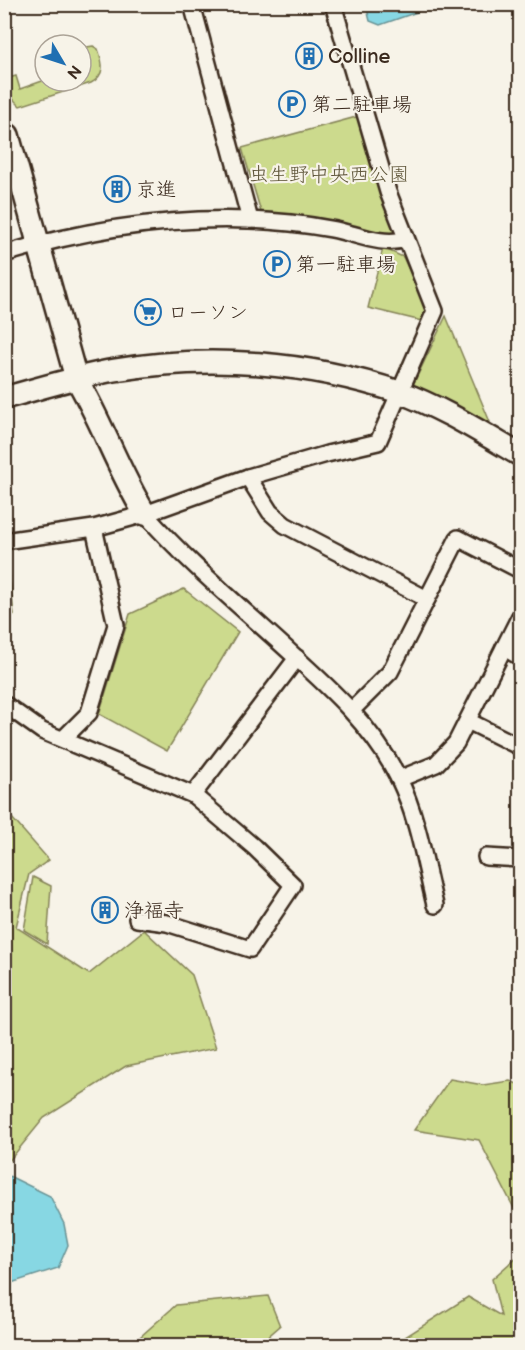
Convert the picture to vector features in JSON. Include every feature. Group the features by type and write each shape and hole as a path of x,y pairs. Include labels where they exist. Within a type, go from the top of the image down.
{"street":[{"path":"192,4 250,220"},
{"path":"4,541 93,528 145,514 248,477 378,442 435,311 388,192 333,4"},
{"path":"8,135 76,378 89,400 128,486 145,514 185,557 352,710 376,741 399,779 417,830 435,905"},
{"path":"4,254 39,244 160,222 250,220 330,229 393,244 406,239"},
{"path":"4,398 76,378 136,367 202,362 264,363 325,373 400,393 442,412 520,455"},
{"path":"248,477 270,512 285,525 427,599"},
{"path":"63,739 89,713 116,624 93,528"},
{"path":"352,710 390,672 458,538 520,570"},
{"path":"399,779 436,764 447,754 468,721 520,616"},
{"path":"504,648 520,657"},
{"path":"194,795 297,658"},
{"path":"4,704 42,731 160,783 194,795 255,847 293,885 250,950 167,923 137,919"},
{"path":"468,721 520,747"},
{"path":"486,857 520,859"}],"green space":[{"path":"93,46 98,49 102,68 93,82"},
{"path":"16,76 20,89 33,84 33,93 60,93 20,106 5,91 5,79"},
{"name":"虫生野中央西公園","path":"360,116 398,231 393,238 316,219 261,212 242,148"},
{"path":"383,248 403,257 427,309 426,322 368,308"},
{"path":"446,316 490,422 489,423 413,385"},
{"path":"7,553 14,615 5,615 4,554"},
{"path":"184,589 238,632 167,751 99,714 130,614"},
{"path":"4,809 49,860 29,874 16,927 89,974 144,930 192,975 216,1048 126,1066 44,1118 5,1166"},
{"path":"33,877 51,886 47,944 24,930"},
{"path":"450,1079 483,1085 510,1081 520,1085 520,1220 479,1140 414,1130"},
{"path":"520,1254 520,1345 397,1345 405,1337 468,1297 501,1316 492,1279"},
{"path":"268,1296 280,1326 258,1345 131,1345 176,1305"}],"water":[{"path":"366,5 415,5 417,12 380,25 370,21"},
{"path":"5,1174 50,1196 64,1224 68,1245 58,1268 5,1285"}],"place":[{"name":"Colline","path":"309,56"},
{"name":"第二駐車場","path":"292,104"},
{"name":"京進","path":"117,189"},
{"name":"第一駐車場","path":"277,264"},
{"name":"ローソン","path":"148,312"},
{"name":"浄福寺","path":"105,910"}]}
